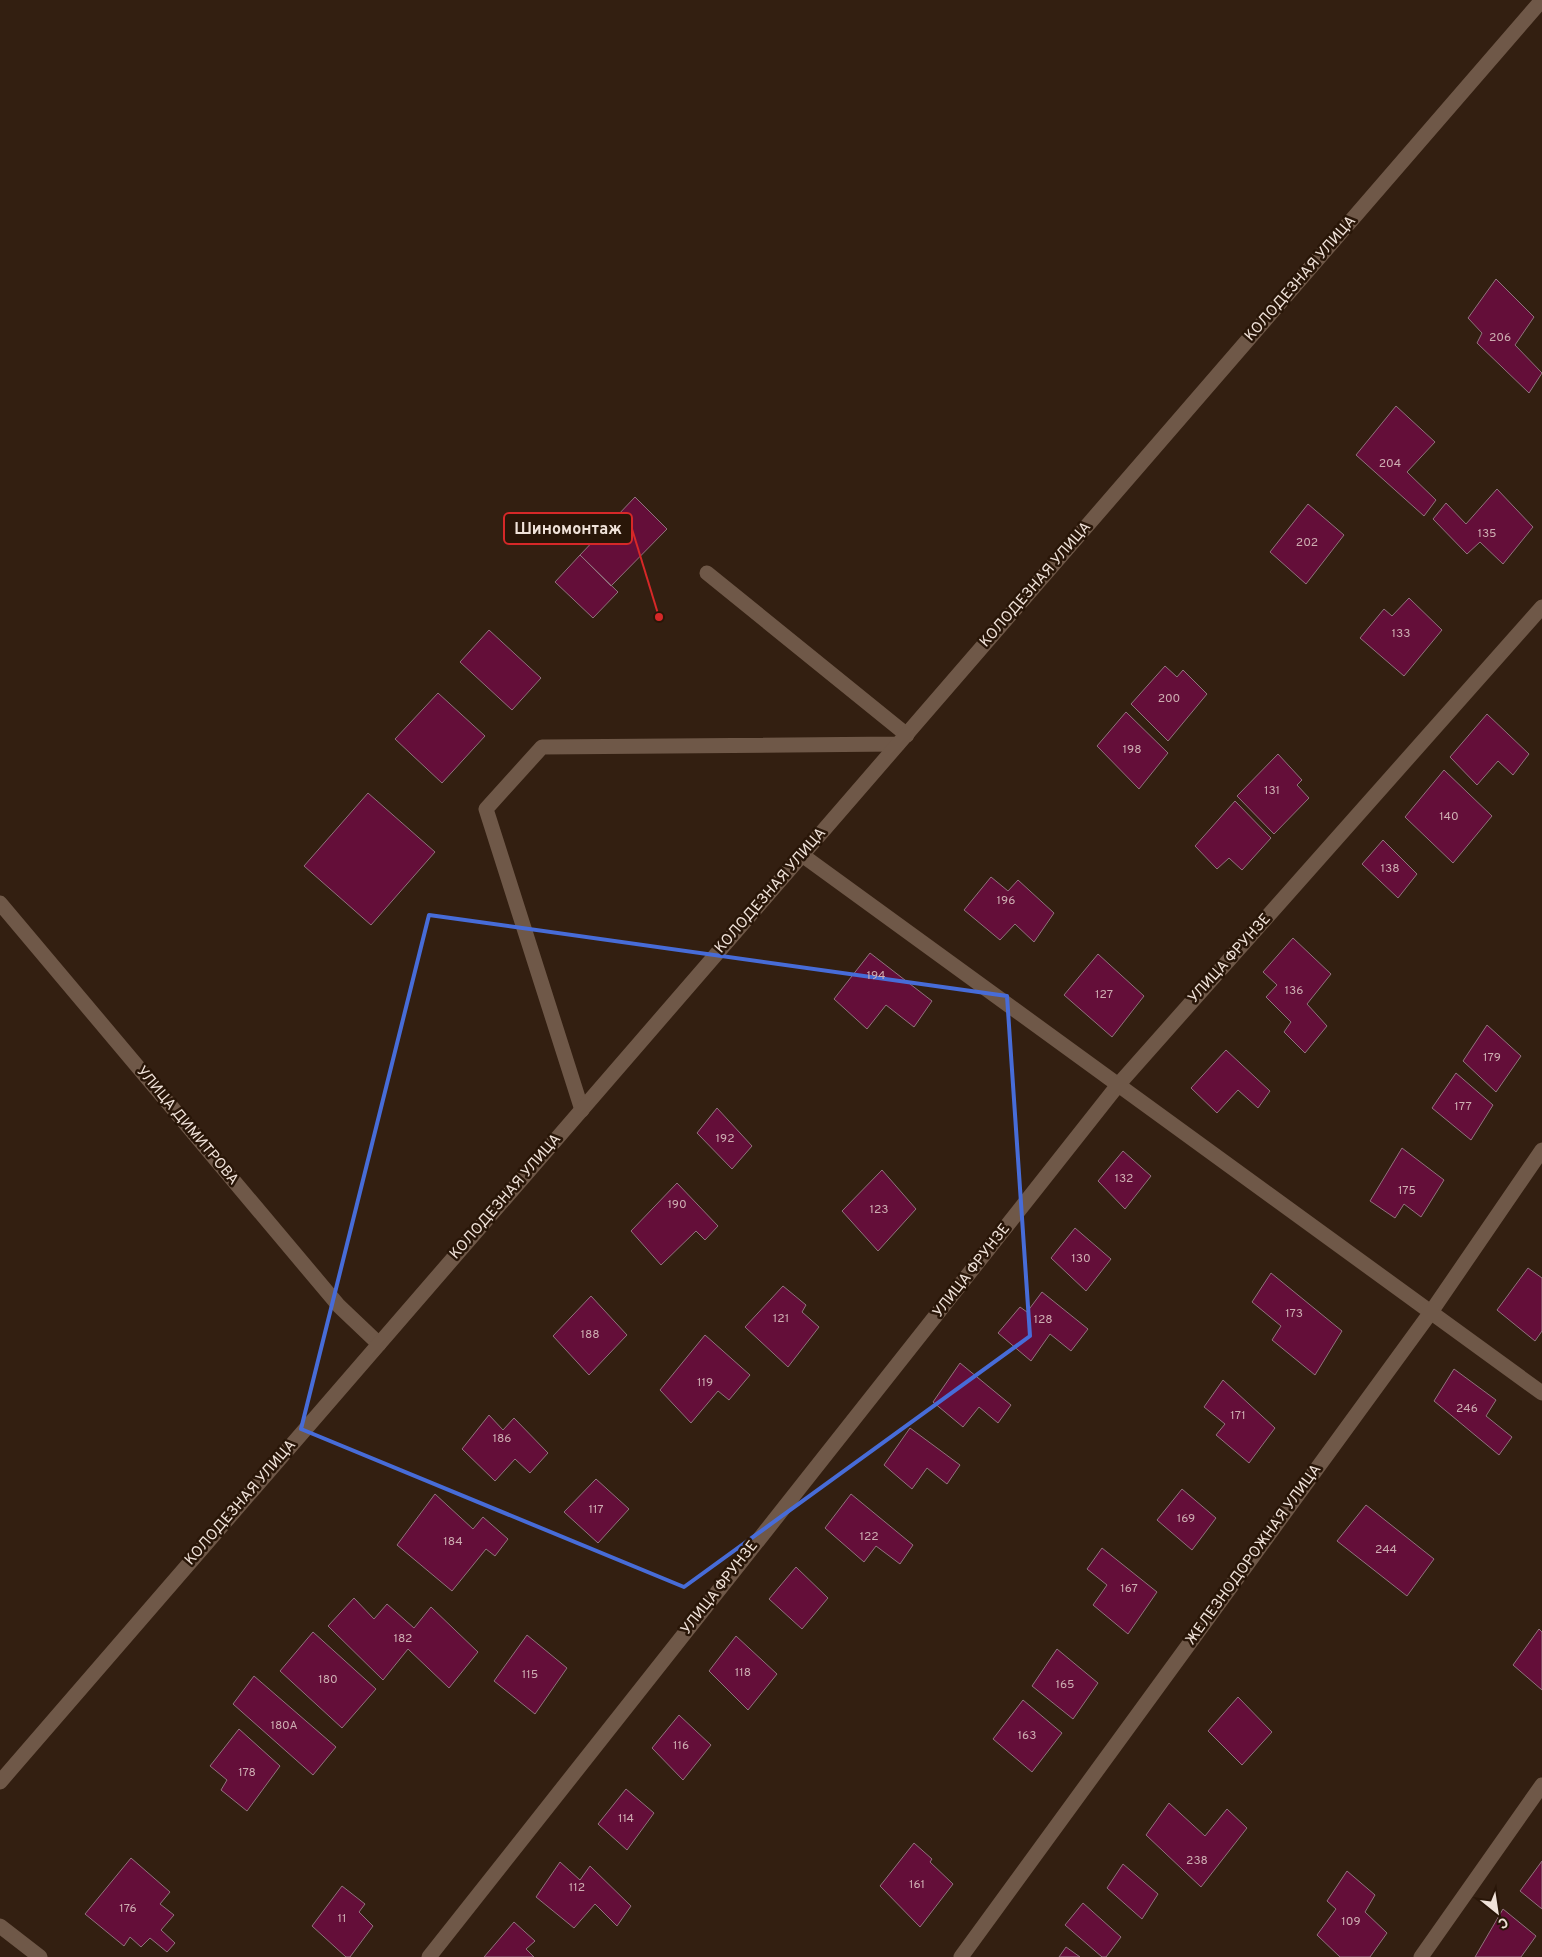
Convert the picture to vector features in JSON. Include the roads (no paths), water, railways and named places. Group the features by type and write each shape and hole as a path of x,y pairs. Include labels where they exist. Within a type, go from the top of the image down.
{"street":[{"name":"КОЛОДЕЗНАЯ УЛИЦА","path":"0,1782 1542,0"},
{"path":"707,573 902,739"},
{"name":"УЛИЦА ФРУНЗЕ","path":"429,1957 1118,1085 1542,607"},
{"path":"582,1110 486,809 542,746 902,739"},
{"path":"802,855 1542,1393"},
{"name":"УЛИЦА ДИМИТРОВА","path":"0,903 339,1306 379,1344"},
{"name":"ЖЕЛЕЗНОДОРОЖНАЯ УЛИЦА","path":"961,1957 1431,1312 1542,1150"},
{"path":"1421,1957 1542,1785"},
{"path":"0,1926 40,1957"}],"place":[{"name":"Шиномонтаж","path":"659,617"}]}
